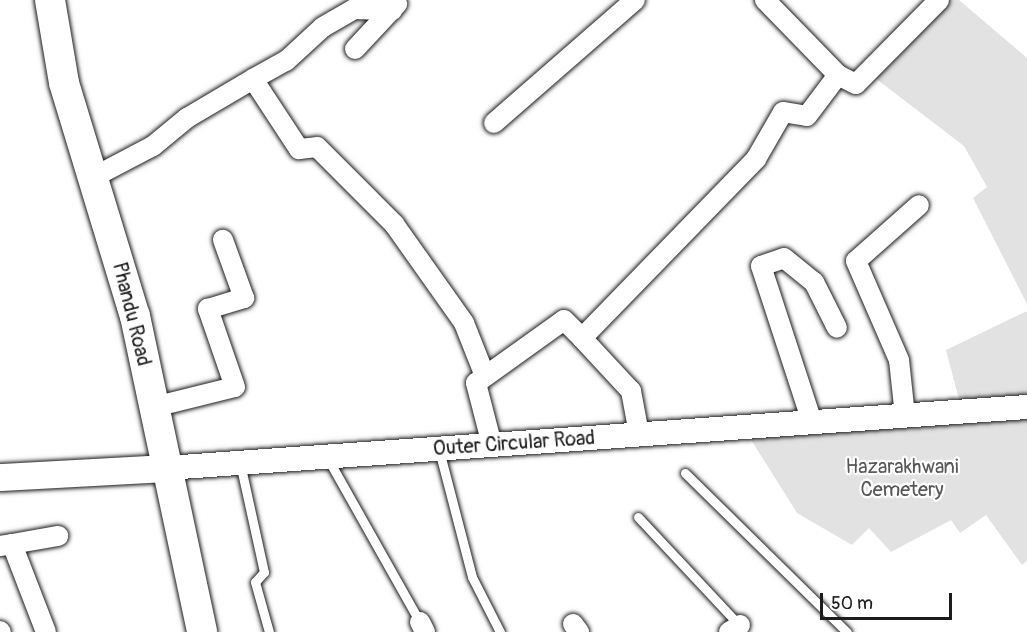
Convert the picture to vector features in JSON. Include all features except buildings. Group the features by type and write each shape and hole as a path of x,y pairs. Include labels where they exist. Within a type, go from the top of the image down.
{"main road":[{"name":"Phandu Road","path":"50,0 64,83 135,316 202,632"},
{"name":"Outer Circular Road","path":"0,477 167,468"}],"street":[{"path":"494,123 635,0"},
{"path":"765,0 837,75 856,84 939,0"},
{"path":"92,178 153,146 187,118 286,61 323,27 354,9 397,5"},
{"path":"355,49 397,5"},
{"path":"582,338 756,159 783,112 807,116 837,75"},
{"path":"253,79 299,149 316,147 394,224 464,323 485,376"},
{"path":"905,416 898,360 856,261 919,205"},
{"path":"154,407 235,387 208,309 244,298 222,240"},
{"path":"812,422 761,266 784,258 814,282 837,328"},
{"path":"492,445 476,383 564,320 631,391 639,435"},
{"name":"Outer Circular Road","path":"167,468 1027,407"},
{"path":"46,632 6,545 58,536"}],"lane":[{"path":"438,448 472,578 500,632"},
{"path":"326,456 422,627"},
{"path":"240,463 264,572 255,582 269,632"},
{"path":"685,473 848,632"},
{"path":"638,517 738,630"}],"green space":[{"path":"927,0 959,0 1027,58 1027,304 973,198 987,187 964,146 862,68"},
{"name":"Hazarakhwani Cemetery","path":"1027,311 1027,561 1022,565 986,515 960,533 951,520 891,552 869,528 852,545 797,513 743,427 962,411 946,350"}]}
